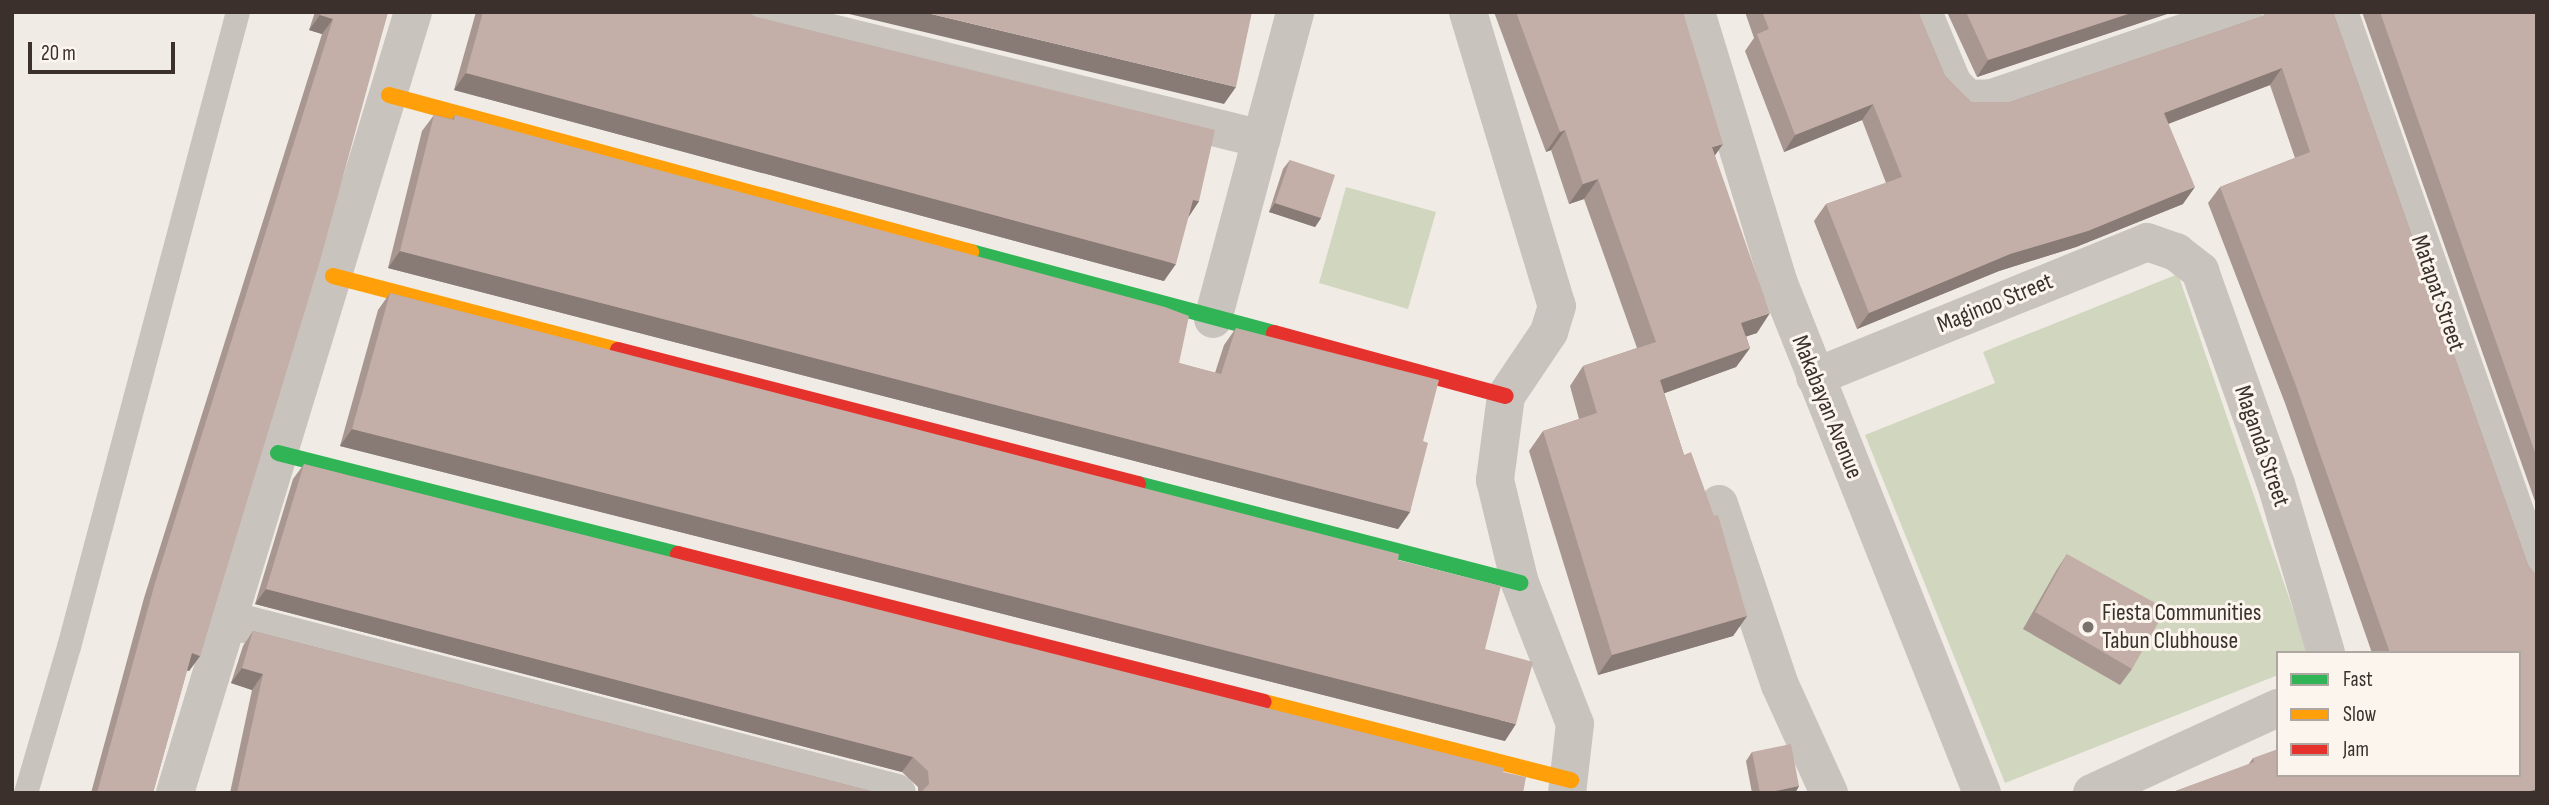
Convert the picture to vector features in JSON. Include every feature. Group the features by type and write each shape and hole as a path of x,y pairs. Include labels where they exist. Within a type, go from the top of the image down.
{"street":[{"path":"175,793 413,12"},
{"path":"746,12 1262,139"},
{"path":"1213,319 1294,12"},
{"path":"278,453 1569,786 1575,724 1520,583 1495,480 1506,396 1549,331 1557,306 1468,12"},
{"name":"Makabayan Avenue","path":"1696,12 1780,286 1982,793"},
{"path":"1923,12 1953,83 1968,99 1992,98 2244,12"},
{"name":"Matapat Street","path":"2339,12 2537,574"},
{"path":"389,95 1506,396"},
{"name":"Maginoo Street","path":"1815,377 2147,242 2176,252"},
{"name":"Maganda Street","path":"2176,252 2200,271 2276,484 2325,651"},
{"path":"333,276 1520,583"},
{"path":"1719,504 1780,685 1829,793"},
{"path":"226,619 897,793"},
{"path":"2092,793 2276,709"}],"lane":[{"path":"26,793 73,634 238,12"}],"green space":[{"path":"1346,187 1436,212 1408,309 1319,283"},
{"path":"2178,274 2307,651 2276,651 2276,676 2005,783 1865,435 1995,383 1983,352"}],"building":[{"path":"321,12 388,12 320,261 200,656 192,653 153,793 97,793 155,583 333,19 320,15"},
{"path":"483,12 748,12 753,16 1215,130 1199,201 1193,200 1176,264 466,73"},
{"path":"923,12 1252,12 1236,87"},
{"path":"1516,12 1683,12 1723,144 1712,147 1770,313 1741,323 1750,348 1660,380 1684,455 1691,452 1714,516 1718,515 1747,616 1612,655 1543,431 1597,413 1583,366 1656,342 1598,179 1583,184 1565,130 1560,132"},
{"path":"1762,12 1918,12 1945,76 1971,102 2010,102 2263,16 2266,12 2333,12 2528,565 2537,575 2537,789 2523,793 2170,793 2254,762 2253,758 2276,750 2276,777 2521,777 2521,651 2389,651 2296,386 2220,187 2310,152 2282,68 2164,113 2195,187 2088,231 2010,254 1869,313 1826,204 1902,177 1873,104 1795,135 1757,34 1769,29"},
{"path":"1966,12 2134,12 1988,60"},
{"path":"2380,12 2537,12 2537,458"},
{"path":"434,115 454,120 455,115 1165,307 1189,316 1179,363 1221,374 1236,328 1439,380 1423,441 1428,443 1410,512 400,251"},
{"path":"1290,160 1335,175 1321,218 1275,203"},
{"path":"390,293 1399,554 1398,560 1501,586 1485,649 1533,662 1516,724 352,429"},
{"path":"304,464 1504,768 1503,772 1526,777 1523,793 920,793 929,784 928,771 913,757 266,589"},
{"name":"Fiesta Communities Tabun Clubhouse","path":"2067,554 2166,609 2132,669 2035,612"},
{"path":"253,631 878,793 237,793 263,674 242,668"},
{"path":"1791,744 1799,786 1760,793 1752,752"}],"traffic: fast":[{"path":"971,252 1274,333"},
{"path":"278,453 678,554"},
{"path":"1138,484 1520,583"}],"traffic: slow":[{"path":"389,95 971,252"},
{"path":"333,276 618,350"},
{"path":"1264,702 1571,780"}],"traffic: jam":[{"path":"1274,333 1506,396"},
{"path":"618,350 1138,484"},
{"path":"678,554 1264,702"}],"place":[{"name":"Fiesta Communities Tabun Clubhouse","path":"2088,627"}]}
